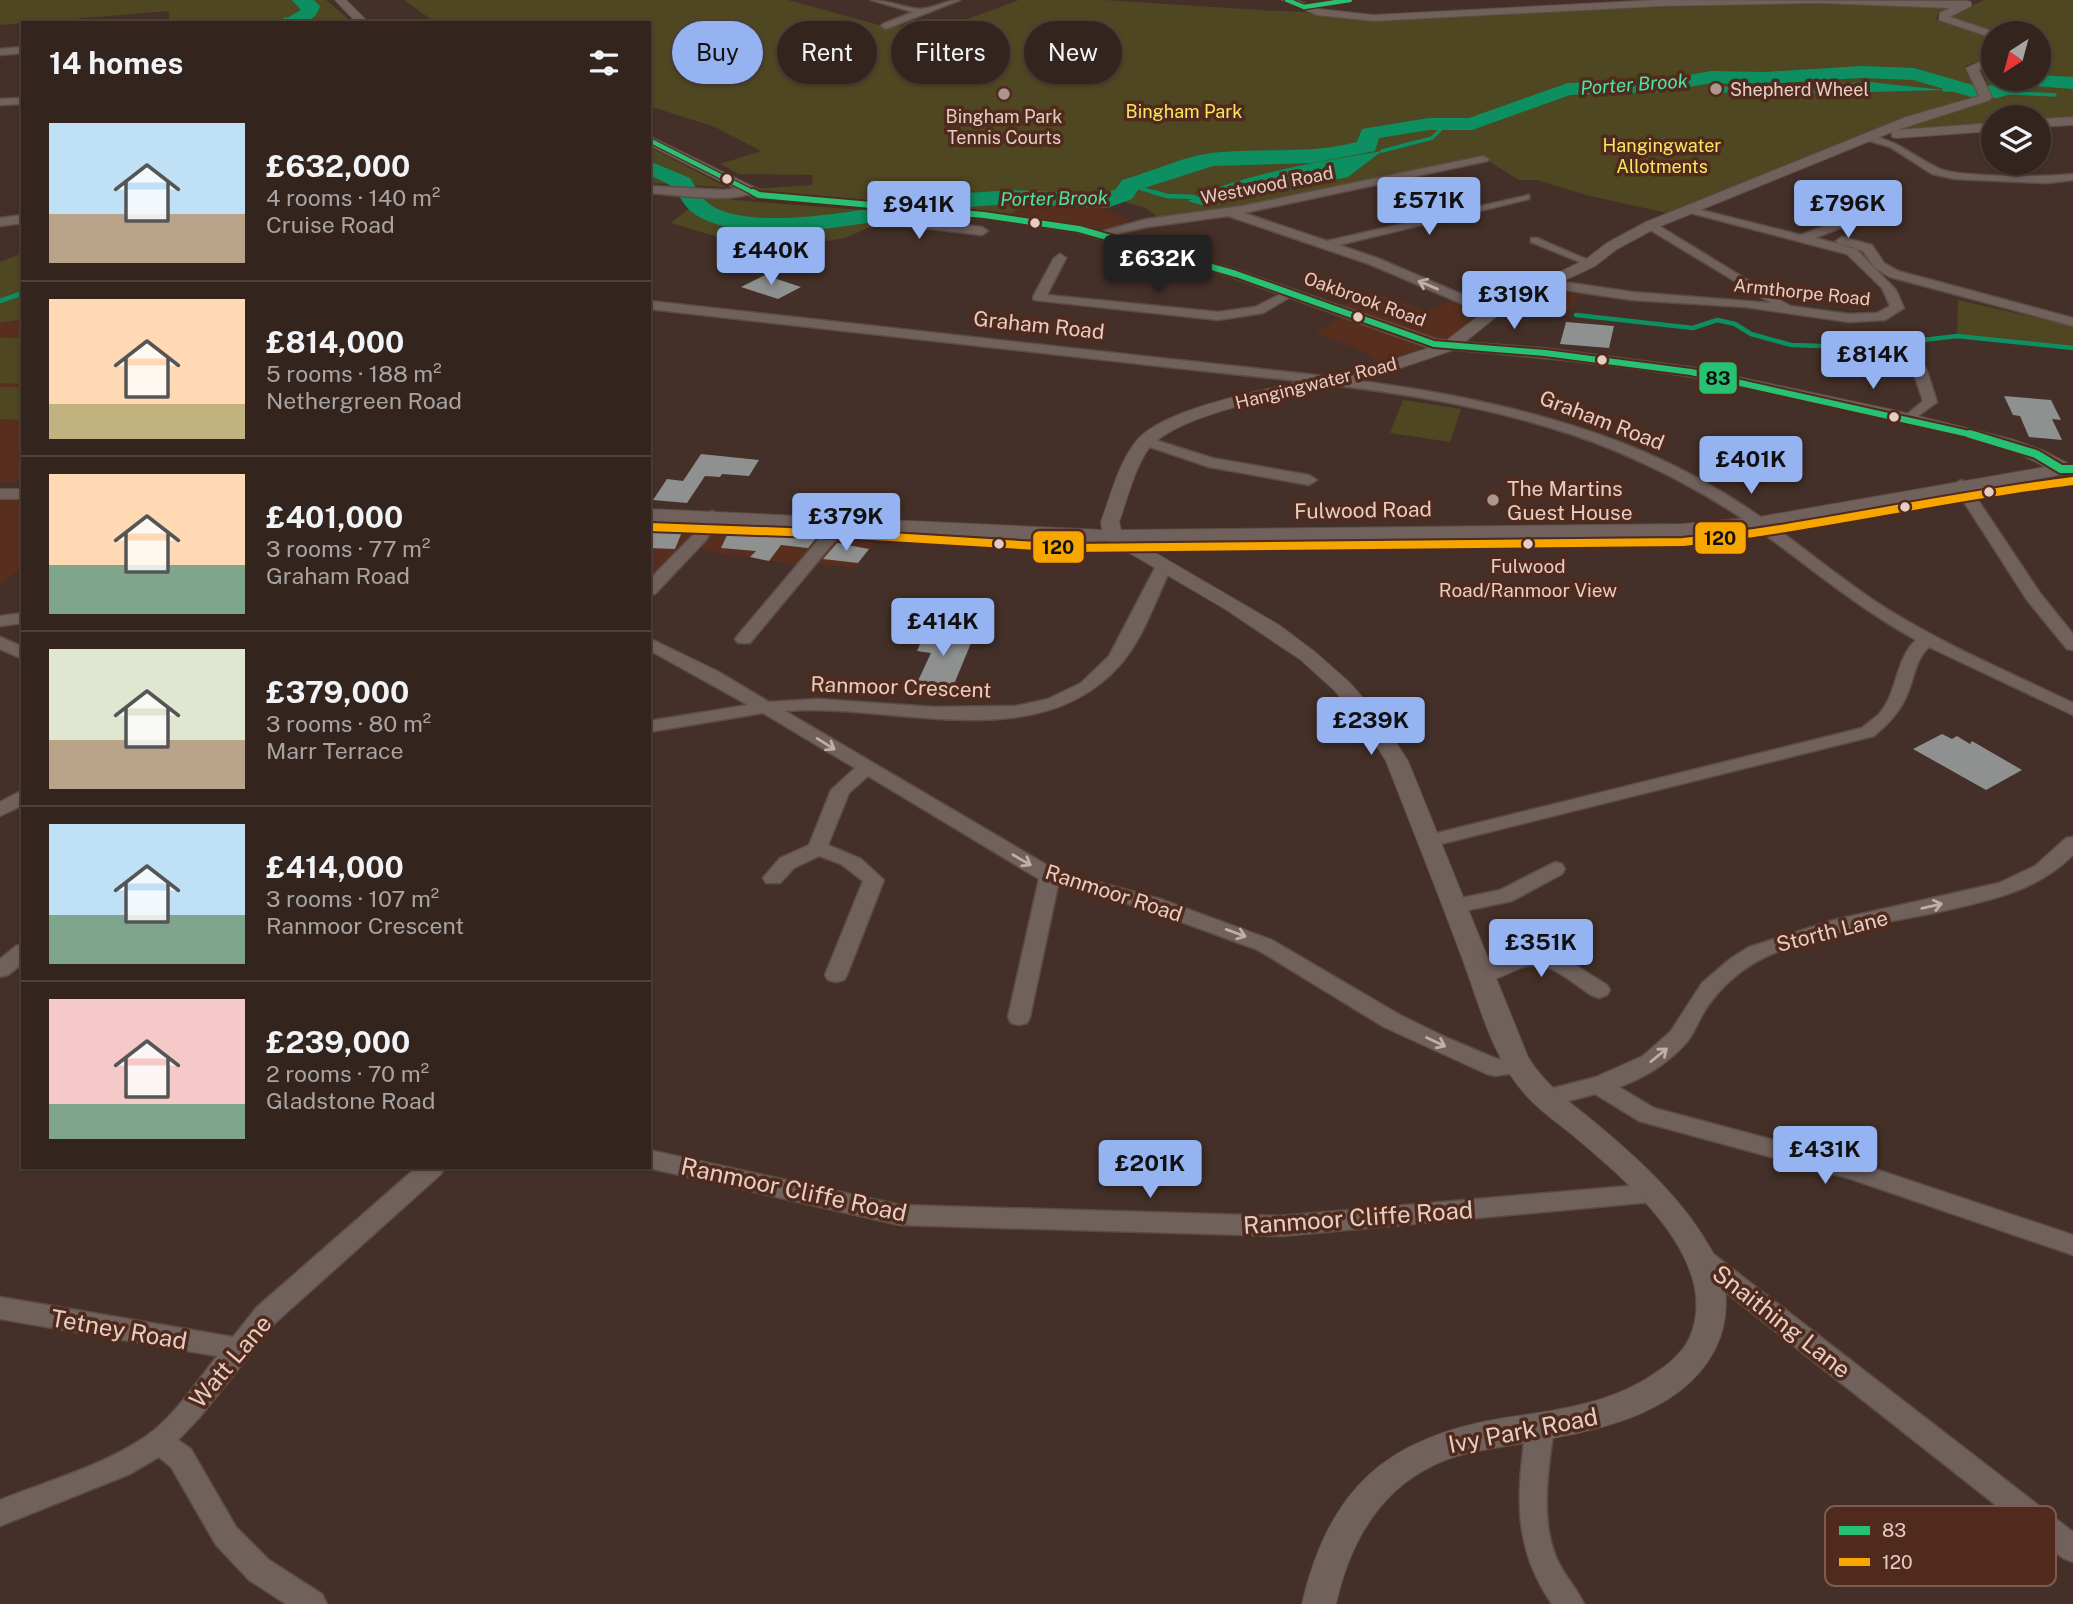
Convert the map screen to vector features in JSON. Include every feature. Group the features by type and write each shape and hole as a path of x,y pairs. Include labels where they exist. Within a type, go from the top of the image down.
{"street":[{"path":"340,0 362,21"},
{"path":"876,0 920,11"},
{"path":"886,26 920,11 956,0"},
{"path":"1287,0 1326,14 1373,18 1630,2 1971,2"},
{"path":"1304,7 1350,0"},
{"path":"1971,2 1944,15 1943,19 1981,31"},
{"path":"0,52 21,50"},
{"name":"Hangingwater Road","path":"1981,64 1972,68 1981,88"},
{"name":"Hangingwater Road","path":"1111,535 1110,522 1136,454 1146,441 1167,425 1187,416 1332,381 1450,346 1491,312 1544,283 1590,263 1612,246 1651,225 1873,137 1981,90"},
{"path":"0,102 21,101"},
{"path":"2051,123 2073,121"},
{"path":"1873,137 1981,128"},
{"path":"1873,137 1894,145 1936,172 1955,176 2048,180 2073,177"},
{"path":"651,141 748,191"},
{"name":"Westwood Road","path":"1098,234 1147,223 1228,211 1483,159"},
{"name":"Oakbrook Road","path":"651,189 723,194 748,191 769,197 914,207 1019,219 1098,234 1236,274 1422,341 1450,346"},
{"path":"1332,247 1525,197"},
{"path":"914,207 907,219 910,223 982,231"},
{"path":"1808,236 1882,209"},
{"path":"1228,211 1373,261 1491,312"},
{"name":"Armthorpe Road","path":"1544,283 1632,296 1866,318 1880,317 1896,308 1897,301 1890,289 1860,265 1851,251 1808,236 1689,211"},
{"path":"0,222 21,219"},
{"path":"1651,225 1791,309"},
{"path":"1808,236 1866,247 1878,266 1902,277 2073,322"},
{"path":"1534,240 1590,263"},
{"path":"1060,258 1039,297 1218,316 1258,310 1291,293"},
{"name":"Graham Road","path":"651,305 1332,381 1465,401 1550,423 1657,464 1723,500 1759,523 1858,598 1928,638"},
{"path":"1450,346 1520,350 1689,372 1910,418 2005,443 2067,469"},
{"path":"1909,352 1920,371 1930,402 1910,418"},
{"path":"1146,441 1209,463 1309,480"},
{"name":"Fulwood Road","path":"651,515 842,522 1033,535 1683,530 1759,523 1961,485 2067,469"},
{"path":"1961,485 2009,563 2073,645"},
{"path":"0,494 21,494"},
{"path":"651,588 700,537 713,516"},
{"path":"744,639 842,522"},
{"name":"Snaithing Lane","path":"1111,535 1247,613 1292,642 1338,680 1383,734 1520,1065 1546,1098 1597,1140 1652,1193 1671,1213 1702,1260 2018,1506"},
{"name":"Ranmoor Crescent","path":"651,727 768,708 817,704 981,715 1008,713 1062,699 1082,689 1114,661 1164,566"},
{"path":"0,621 21,618"},
{"path":"1429,841 1868,732 1887,716 1898,696 1914,651 1928,638 2073,710"},
{"name":"Ranmoor Road","path":"651,644 713,676 1050,876 1153,904 1247,937 1276,951 1392,1021 1437,1043 1495,1068 1520,1065"},
{"path":"817,849 841,790 866,768"},
{"path":"0,810 21,797"},
{"name":"Storth Lane","path":"1546,1098 1599,1086 1631,1074 1659,1056 1680,1036 1709,987 1763,949 1813,934 1997,891 2035,876 2057,860 2073,843"},
{"path":"773,878 788,863 817,849 843,855 874,880 836,975"},
{"path":"1454,906 1505,896 1555,869"},
{"path":"1019,1017 1050,876"},
{"path":"0,970 21,953"},
{"path":"1482,975 1522,957 1540,956 1556,962 1599,989"},
{"path":"1599,1086 1647,1115 1848,1169 1982,1212 2073,1245"},
{"name":"Ranmoor Cliffe Road","path":"651,1159 900,1215 1281,1226 1652,1193"},
{"name":"Watt Lane","path":"0,1513 120,1465 159,1442 190,1409 266,1315 431,1169"},
{"name":"Ivy Park Road","path":"1319,1604 1333,1555 1350,1521 1380,1482 1413,1457 1445,1444 1579,1421 1625,1407 1662,1386 1688,1364 1697,1354 1709,1324 1710,1290 1702,1260"},
{"name":"Tetney Road","path":"0,1308 239,1349"},
{"path":"1540,1428 1534,1481 1534,1530 1547,1570 1569,1604"},
{"path":"159,1442 181,1458 226,1536 260,1570 312,1604"},
{"name":"Snaithing Lane","path":"2056,1536 2073,1549"}],"shaded area":[{"path":"1869,82 1944,90 1761,95 1743,88"},
{"path":"1382,151 1348,177 1224,203 1201,205 1188,201 1230,183 1255,176"},
{"path":"1031,203 1097,206 1130,221 1112,227 1095,228 1008,215"},
{"path":"1550,290 1580,295 1568,313 1523,305"},
{"path":"1371,292 1428,311 1452,300 1483,314 1444,341 1381,362 1315,332 1350,313 1340,308"},
{"path":"21,319 21,482 0,482 0,323"},
{"path":"21,496 21,569 0,585 0,497"},
{"path":"651,517 702,518 885,533 853,568 800,565 717,553 696,546 666,573 651,569"}],"green space":[{"path":"0,0 326,0 351,21 169,21 169,11 21,21 21,23 0,25"},
{"name":"Bingham Park","path":"404,0 788,0 864,21 777,21 777,84 877,84 877,24 891,25 891,84 1010,84 1010,21 959,21 1019,0 1104,0 1299,12 1363,20 1733,5 1956,5 1938,14 1936,19 1981,33 1981,60 1965,66 1976,91 1975,98 1906,116 1667,213 1586,195 1537,180 1519,180 1479,155 1314,192 1161,220 1146,208 1124,202 1097,206 1031,203 1008,215 769,196 750,189 812,185 813,175 739,174 720,164 761,151 715,127 651,107 651,21 433,21"},
{"path":"1984,0 2073,0 2073,118 2051,120 2051,105 1981,105 1981,125 1894,131 1992,100 1992,91 2051,91 2051,21 1981,21 1981,28 1948,17"},
{"path":"651,148 726,187 651,183"},
{"path":"682,196 902,213 845,238 815,243 718,237 671,223 691,207"},
{"path":"21,254 21,319 0,323 0,262"},
{"path":"1958,300 2073,326 2073,348 1957,336"},
{"path":"0,338 21,338 21,384 0,383"},
{"path":"0,387 21,387 21,420 0,419"},
{"path":"1403,400 1461,409 1450,442 1390,433"}],"building":[{"path":"765,275 801,287 778,299 741,287"},
{"path":"1566,322 1614,326 1609,348 1560,344"},
{"path":"2004,396 2051,400 2061,420 2052,419 2062,440 2029,437 2020,416 2013,415"},
{"path":"701,454 759,460 749,476 705,476 687,503 653,500 667,479 683,481"},
{"path":"773,528 823,530 808,548 781,545 769,561 750,557 756,551 721,548 728,533 773,533"},
{"path":"651,532 682,532 675,549 651,548"},
{"path":"837,543 869,549 858,563 823,559"},
{"path":"926,630 974,636 952,689 916,685 931,653 917,651"},
{"path":"1942,734 1952,739 1957,736 1970,744 1972,741 2022,770 1986,790 1913,749"}],"waterway":[{"name":"Porter Brook","path":"295,21 309,13 311,6 301,0"},
{"path":"285,19 290,21"},
{"name":"Porter Brook","path":"937,202 1013,197 1107,201 1124,194 1130,185 1213,159 1312,156 1348,151 1367,146 1369,133 1429,124 1472,124 1568,89 1662,86 1711,77 1765,78 1862,72 1914,74 1975,92 2001,91"},
{"name":"Porter Brook","path":"2051,81 2073,83"},
{"path":"1954,85 1981,88"},
{"path":"1722,90 1744,89"},
{"name":"Porter Brook","path":"1944,90 1965,90"},
{"path":"1997,92 2055,95"},
{"path":"1382,151 1432,138 1445,125"},
{"name":"Porter Brook","path":"651,168 682,183 684,188"},
{"path":"1130,185 1159,194"},
{"path":"1153,192 1167,196 1194,197"},
{"name":"Porter Brook","path":"688,195 703,210 725,219 753,223 815,222 893,212"},
{"path":"0,301 21,294"},
{"path":"1576,315 1693,328 1717,320 1735,324 1751,334 1791,345 1884,348 1906,342 1957,336 2073,348"}],"transit line":[{"name":"83","path":"1287,0 1304,7 1350,0"},
{"name":"83","path":"651,141 759,195 984,215 1079,229 1236,274 1434,344 1545,353 1691,372 1991,439 2036,454 2061,469 2073,469"},
{"name":"120","path":"651,527 841,534 1070,548 1683,542 1781,530 1975,494 2073,481"}],"place":[{"name":"Shepherd Wheel","path":"1716,89"},
{"name":"Bingham Park Tennis Courts","path":"1004,94"},
{"name":"The Martins Guest House","path":"1493,500"},
{"name":"Fulwood Road/Ranmoor View","path":"1528,544"}],"park label":[{"name":"Hangingwater Allotments","path":"1662,155"}]}
